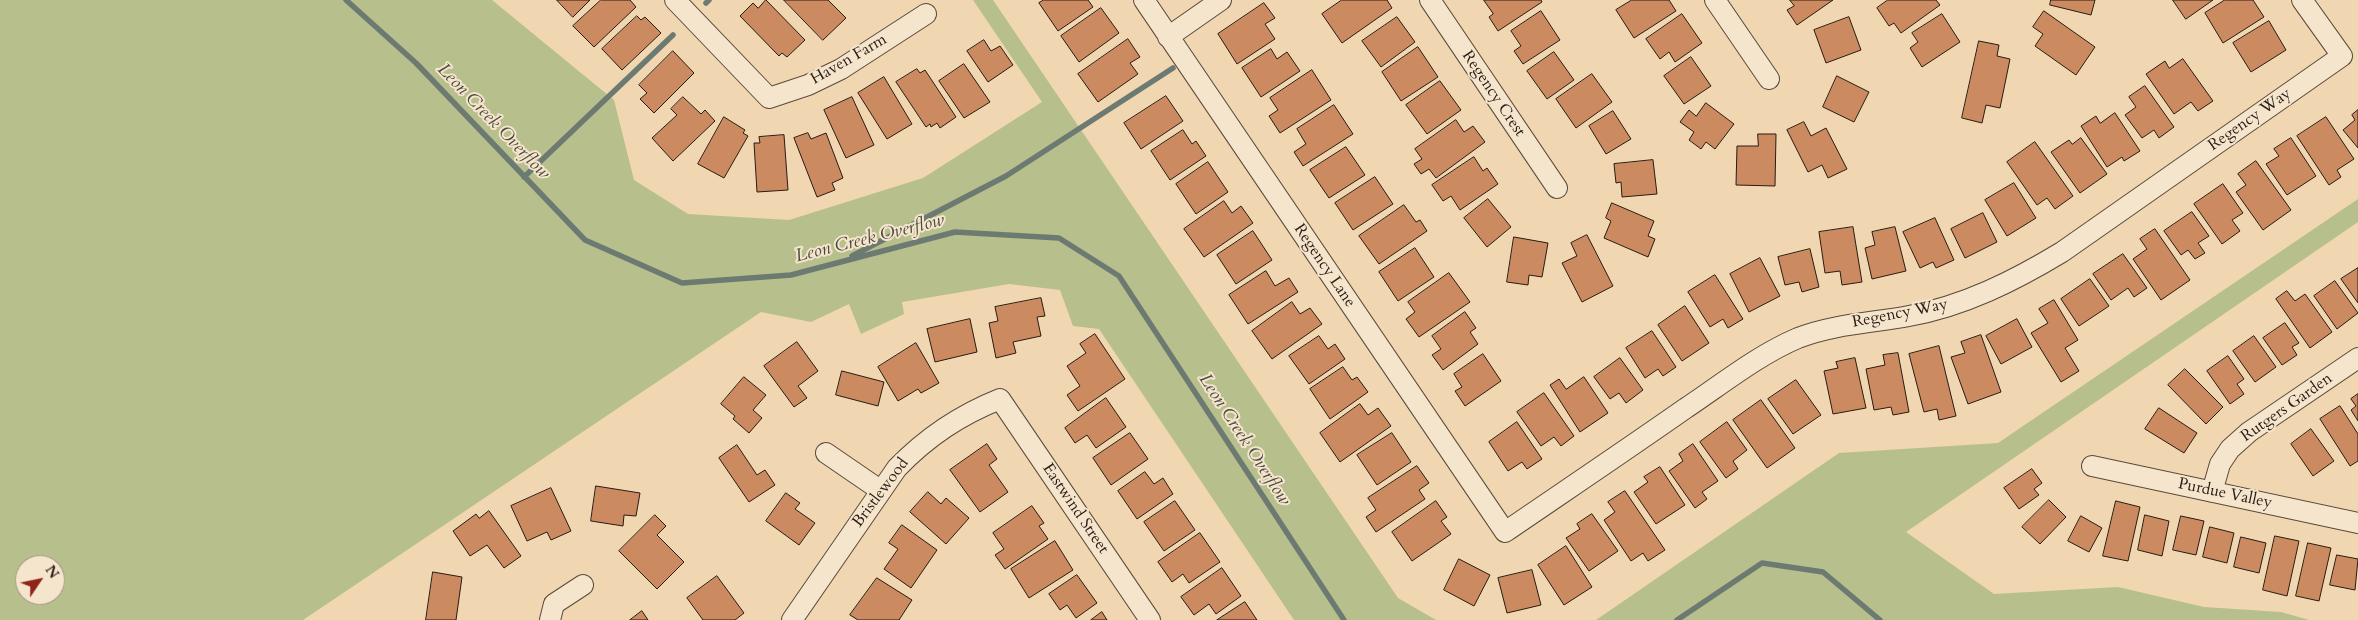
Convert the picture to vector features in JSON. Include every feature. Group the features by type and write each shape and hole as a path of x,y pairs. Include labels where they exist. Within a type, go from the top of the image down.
{"street":[{"name":"Haven Farm","path":"675,0 769,98 808,85 841,69 926,14"},
{"name":"Regency Lane","path":"1144,0 1505,532"},
{"path":"1168,37 1221,0"},
{"name":"Regency Crest","path":"1430,0 1557,188"},
{"path":"1715,0 1769,79"},
{"name":"Regency Way","path":"1505,532 1752,363 1796,339 1846,325 1910,316 1951,305 1992,290 2030,272 2062,252 2342,56 2302,0"},
{"name":"Rutgers Garden","path":"2212,492 2220,464 2236,443 2249,432 2358,358"},
{"name":"Bristlewood","path":"792,620 897,468 934,434 969,412 1000,399"},
{"name":"Eastwind Street","path":"1000,399 1150,620"},
{"path":"826,453 880,490"},
{"name":"Purdue Valley","path":"2092,466 2358,523"},
{"path":"550,620 554,604 583,585"}],"green space":[{"path":"0,0 492,0 614,100 634,180 688,214 789,220 923,178 1042,102 973,0 993,0 1398,598 1436,620 1294,620 1099,329 1073,326 1060,290 1009,284 902,302 904,314 861,334 849,304 811,322 761,312 303,620 0,620"},
{"path":"2358,199 2358,222 1906,532 1994,594 2118,587 2204,607 2281,612 2309,620 1596,620 1839,453 1998,443"}],"building":[{"path":"557,0 590,0 573,17"},
{"path":"601,0 630,0 636,7 594,47 573,26"},
{"path":"766,0 805,40 787,57 782,53 779,56 740,16 753,3 758,8"},
{"path":"784,0 828,0 846,18 823,40"},
{"path":"1044,0 1088,0 1093,7 1058,31 1039,3"},
{"path":"1342,0 1387,0 1392,8 1342,43 1322,14"},
{"path":"1484,0 1541,0 1542,2 1498,31 1489,17 1493,14"},
{"path":"1632,0 1669,0 1676,11 1634,38 1616,10"},
{"path":"1790,0 1833,0 1797,25 1787,10 1794,6"},
{"path":"1888,0 1936,0 1940,5 1901,33 1894,23 1889,26 1877,8"},
{"path":"2051,0 2095,0 2091,15 2050,5"},
{"path":"2173,0 2213,0 2186,19"},
{"path":"2225,0 2253,0 2264,17 2223,43 2205,13"},
{"path":"1264,3 1275,18 1265,24 1275,39 1237,64 1218,34"},
{"path":"1101,8 1119,33 1079,62 1061,36"},
{"path":"1541,11 1560,40 1523,64 1514,51 1521,46 1511,31"},
{"path":"2044,11 2095,47 2076,75 2035,46 2043,34 2033,27"},
{"path":"1682,14 1702,43 1675,62 1669,52 1660,59 1646,39"},
{"path":"1942,14 1960,42 1922,67 1910,48 1918,42 1912,33"},
{"path":"637,16 641,20 645,17 661,33 622,70 602,49"},
{"path":"1397,17 1415,42 1381,67 1362,41"},
{"path":"1849,17 1861,50 1826,63 1814,30"},
{"path":"2269,21 2286,50 2251,72 2233,43"},
{"path":"1128,39 1140,57 1130,63 1138,74 1098,102 1078,74"},
{"path":"984,40 991,51 1000,46 1013,65 988,82 967,51"},
{"path":"1979,41 1999,45 1997,56 2010,59 2000,108 1986,105 1982,123 1962,118"},
{"path":"1418,47 1438,77 1401,101 1382,72"},
{"path":"1271,49 1277,59 1287,52 1300,71 1261,97 1242,68"},
{"path":"673,51 694,73 654,113 640,99 647,93 639,85"},
{"path":"1554,52 1574,80 1547,99 1527,71"},
{"path":"1691,57 1711,86 1684,104 1664,76"},
{"path":"2183,59 2213,101 2198,111 2191,102 2174,114 2146,74 2165,61 2169,68"},
{"path":"964,64 990,102 964,118 939,81"},
{"path":"917,69 920,73 925,70 956,117 940,128 937,123 931,127 930,124 926,127 896,82"},
{"path":"1312,70 1331,100 1280,133 1269,116 1278,110 1270,98"},
{"path":"1592,74 1612,102 1576,128 1556,99"},
{"path":"1837,76 1869,92 1854,122 1823,107"},
{"path":"884,77 912,124 887,139 858,93"},
{"path":"1440,81 1461,110 1427,134 1406,105"},
{"path":"2145,86 2174,127 2159,138 2154,130 2142,138 2125,115 2136,107 2129,97"},
{"path":"1166,96 1183,121 1141,149 1124,123"},
{"path":"683,97 701,114 705,110 715,121 673,161 652,138 677,115 671,109"},
{"path":"852,97 874,145 846,158 824,110"},
{"path":"1706,103 1734,124 1715,149 1706,142 1701,149 1689,140 1694,132 1680,122 1689,110 1696,116"},
{"path":"1334,105 1353,134 1303,166 1294,152 1306,144 1297,129"},
{"path":"2358,110 2358,148 2343,130 2355,120 2352,115"},
{"path":"1613,111 1631,139 1606,154 1589,126"},
{"path":"2115,113 2140,151 2124,161 2122,157 2107,167 2081,126 2096,116 2100,123"},
{"path":"724,117 745,130 743,133 748,136 724,178 698,164"},
{"path":"2326,117 2354,159 2337,170 2341,177 2329,185 2297,136"},
{"path":"1456,120 1464,132 1473,126 1485,142 1436,178 1429,169 1421,174 1414,164 1422,159 1415,149"},
{"path":"1804,122 1811,136 1826,128 1847,169 1828,178 1822,165 1808,172 1787,130"},
{"path":"1183,130 1192,144 1196,141 1206,156 1170,180 1151,151"},
{"path":"808,133 811,139 826,133 843,178 832,183 835,190 817,197 794,138"},
{"path":"1758,134 1776,134 1775,186 1736,185 1737,146 1758,146"},
{"path":"784,135 788,190 757,192 754,143 760,143 759,137"},
{"path":"2081,138 2107,174 2080,193 2051,152 2069,140 2072,144"},
{"path":"2291,138 2316,176 2287,195 2266,164 2279,156 2274,149"},
{"path":"2035,142 2073,196 2055,209 2047,198 2037,205 2007,162"},
{"path":"1346,147 1365,175 1329,198 1310,170"},
{"path":"1474,157 1483,171 1487,168 1498,184 1460,210 1451,196 1443,201 1432,185"},
{"path":"1653,160 1657,194 1622,197 1621,182 1616,183 1614,164"},
{"path":"2256,161 2291,210 2263,230 2236,192 2246,185 2238,174"},
{"path":"1208,162 1228,192 1196,214 1176,184"},
{"path":"1375,177 1393,204 1353,230 1335,203"},
{"path":"2014,183 2036,218 2007,236 1985,200"},
{"path":"2223,184 2243,213 2232,220 2240,231 2222,244 2194,204"},
{"path":"1488,199 1511,227 1487,247 1464,218"},
{"path":"1224,201 1232,213 1241,206 1253,223 1204,257 1184,229"},
{"path":"1612,203 1654,221 1648,236 1655,239 1648,257 1604,238 1611,221 1606,218"},
{"path":"1404,205 1416,222 1420,220 1427,231 1379,264 1359,236"},
{"path":"2192,212 2209,236 2198,243 2205,253 2195,259 2188,250 2181,255 2164,231"},
{"path":"1983,213 1997,242 1965,258 1951,229"},
{"path":"1935,218 1954,260 1936,268 1933,262 1920,268 1903,232"},
{"path":"1853,227 1862,282 1842,285 1840,271 1825,273 1819,232"},
{"path":"1895,227 1906,271 1872,279 1865,248 1875,245 1872,232"},
{"path":"2155,229 2190,280 2161,300 2133,259 2147,249 2140,239"},
{"path":"1253,231 1272,260 1236,284 1217,255"},
{"path":"1587,235 1613,286 1582,302 1562,263 1577,256 1571,243"},
{"path":"1514,237 1548,243 1542,277 1529,275 1528,285 1507,282"},
{"path":"1415,248 1434,277 1398,301 1379,272"},
{"path":"1810,249 1819,287 1802,292 1799,282 1785,285 1778,257"},
{"path":"2123,254 2147,288 2134,297 2128,288 2111,300 2093,274"},
{"path":"1760,258 1780,296 1749,312 1730,274"},
{"path":"2358,268 2358,303 2341,279"},
{"path":"1266,271 1275,286 1289,278 1298,292 1248,324 1229,295"},
{"path":"1449,273 1470,302 1419,337 1406,319 1415,312 1408,302"},
{"path":"1715,275 1743,319 1728,328 1723,319 1710,327 1688,292"},
{"path":"2090,279 2109,306 2079,326 2061,299"},
{"path":"2335,281 2358,313 2337,329 2314,296"},
{"path":"2287,291 2295,301 2305,294 2332,332 2310,348 2276,299"},
{"path":"1041,298 1045,316 1037,317 1041,336 1013,342 1016,353 996,358 989,323 998,321 995,307"},
{"path":"2054,300 2078,340 2065,348 2079,371 2061,382 2031,333 2048,323 2039,309"},
{"path":"1292,302 1300,314 1310,308 1322,324 1272,359 1252,331"},
{"path":"1685,306 1709,343 1682,361 1658,325"},
{"path":"1465,312 1476,328 1470,332 1478,344 1443,370 1432,355 1441,349 1432,336"},
{"path":"970,319 977,352 935,362 927,329"},
{"path":"2017,319 2032,347 2001,364 1986,336"},
{"path":"2285,323 2299,343 2292,347 2297,355 2282,365 2263,338"},
{"path":"1652,331 1676,367 1663,376 1658,369 1645,378 1626,348"},
{"path":"1095,334 1125,379 1078,411 1067,395 1080,386 1067,366 1086,353 1080,344"},
{"path":"1981,335 2001,392 1968,404 1951,357 1965,353 1961,342"},
{"path":"1319,336 1328,349 1335,344 1345,359 1309,384 1289,356"},
{"path":"2254,336 2276,367 2255,382 2233,351"},
{"path":"797,342 818,371 798,386 807,398 794,407 764,366"},
{"path":"916,343 939,383 921,393 918,389 898,401 878,367"},
{"path":"1939,346 1956,416 1939,420 1937,409 1924,412 1909,354"},
{"path":"1898,353 1909,412 1893,415 1891,407 1874,410 1866,369 1885,365 1883,355"},
{"path":"1483,354 1501,381 1465,406 1455,391 1462,387 1454,374"},
{"path":"2228,356 2244,379 2237,384 2244,394 2230,404 2207,371"},
{"path":"1620,358 1643,390 1626,403 1619,393 1610,399 1594,377"},
{"path":"1855,358 1866,408 1833,414 1824,371 1838,368 1836,362"},
{"path":"1343,367 1352,380 1357,377 1368,392 1330,419 1310,389"},
{"path":"2185,369 2223,407 2206,424 2168,385"},
{"path":"842,371 884,382 878,406 836,395"},
{"path":"744,377 766,395 753,410 762,418 749,433 733,419 735,416 721,404"},
{"path":"1584,377 1608,413 1580,432 1550,385 1559,379 1566,389"},
{"path":"1796,380 1821,415 1793,434 1768,399"},
{"path":"1544,393 1574,436 1561,446 1554,437 1541,446 1517,412"},
{"path":"2358,394 2358,421 2351,410 2356,406 2351,399"},
{"path":"1106,398 1126,427 1096,448 1087,435 1075,443 1065,428"},
{"path":"1761,400 1795,448 1767,468 1733,420"},
{"path":"1360,404 1368,415 1378,408 1391,426 1340,462 1320,433"},
{"path":"2340,406 2358,434 2358,461 2350,466 2320,419"},
{"path":"2159,408 2197,433 2184,453 2145,429"},
{"path":"1517,422 1542,459 1527,469 1522,462 1508,471 1489,442"},
{"path":"1727,422 1747,450 1733,461 1738,469 1726,478 1700,442"},
{"path":"2311,429 2334,461 2313,476 2291,444"},
{"path":"1130,433 1148,459 1111,485 1093,458"},
{"path":"1392,433 1411,462 1377,485 1357,455"},
{"path":"987,444 997,459 989,465 1008,492 980,512 950,470"},
{"path":"1693,444 1718,481 1702,492 1707,499 1695,508 1669,471 1683,461 1679,454"},
{"path":"737,445 757,475 765,470 775,485 749,502 719,458"},
{"path":"1417,466 1429,483 1419,490 1425,499 1376,532 1366,517 1376,510 1368,498"},
{"path":"1660,467 1685,505 1656,524 1634,492 1648,482 1644,477"},
{"path":"2032,469 2042,483 2034,489 2039,495 2019,509 2004,488"},
{"path":"1145,472 1154,484 1163,478 1173,494 1137,519 1118,491"},
{"path":"596,486 640,493 636,516 624,515 623,526 591,521"},
{"path":"551,488 571,531 551,540 547,532 527,541 511,506"},
{"path":"1625,491 1665,550 1648,561 1643,553 1631,561 1604,520 1615,512 1608,502"},
{"path":"928,492 941,504 946,498 969,518 946,544 910,512"},
{"path":"786,493 800,503 795,509 815,523 799,545 766,521"},
{"path":"2049,500 2066,517 2040,544 2022,527"},
{"path":"1175,501 1195,530 1164,551 1144,522"},
{"path":"1436,501 1447,517 1441,521 1451,534 1412,561 1392,532"},
{"path":"2116,501 2140,507 2128,561 2103,556"},
{"path":"1032,506 1044,523 1039,526 1048,539 1005,569 995,555 1004,549 993,533"},
{"path":"489,511 521,556 504,568 487,545 470,556 453,531 476,514 479,518"},
{"path":"1592,514 1618,551 1589,571 1566,538 1580,529 1577,524"},
{"path":"655,515 666,526 657,535 684,562 657,589 619,551"},
{"path":"2145,515 2169,521 2162,556 2138,550"},
{"path":"2081,516 2102,528 2089,552 2068,541"},
{"path":"2181,516 2204,521 2196,555 2173,550"},
{"path":"902,525 937,550 911,588 884,569 898,549 889,543"},
{"path":"2210,527 2234,533 2227,563 2203,557"},
{"path":"1200,533 1220,562 1189,583 1183,574 1172,582 1158,562"},
{"path":"2275,536 2299,541 2287,596 2263,590"},
{"path":"2241,537 2266,543 2259,573 2234,567"},
{"path":"1055,541 1073,570 1029,598 1011,569"},
{"path":"2308,543 2331,548 2319,601 2296,596"},
{"path":"1566,546 1592,587 1564,605 1538,565"},
{"path":"2337,555 2358,559 2355,590 2330,585"},
{"path":"1459,559 1490,575 1474,606 1444,590"},
{"path":"1222,568 1241,596 1216,614 1209,604 1194,615 1181,597"},
{"path":"1532,570 1541,605 1507,613 1498,578"},
{"path":"433,572 462,577 456,620 426,620"},
{"path":"1077,575 1097,603 1076,618 1067,605 1060,610 1049,594"},
{"path":"717,576 744,613 735,620 703,620 687,598"},
{"path":"877,578 912,600 899,620 858,620 850,615"},
{"path":"1245,602 1257,620 1217,620"},
{"path":"642,611 648,620 630,620"},
{"path":"1102,612 1107,620 1091,620"}],"waterway":[{"name":"Leon Creek Overflow","path":"346,0 416,63 585,240 682,283 791,275 955,232 1059,238 1119,276 1344,620"},
{"path":"706,3 709,0"},
{"path":"524,177 673,35"},
{"path":"852,256 1006,176 1173,68"},
{"name":"Leon Creek Overflow","path":"1677,620 1762,563 1823,572 1880,620"}]}
